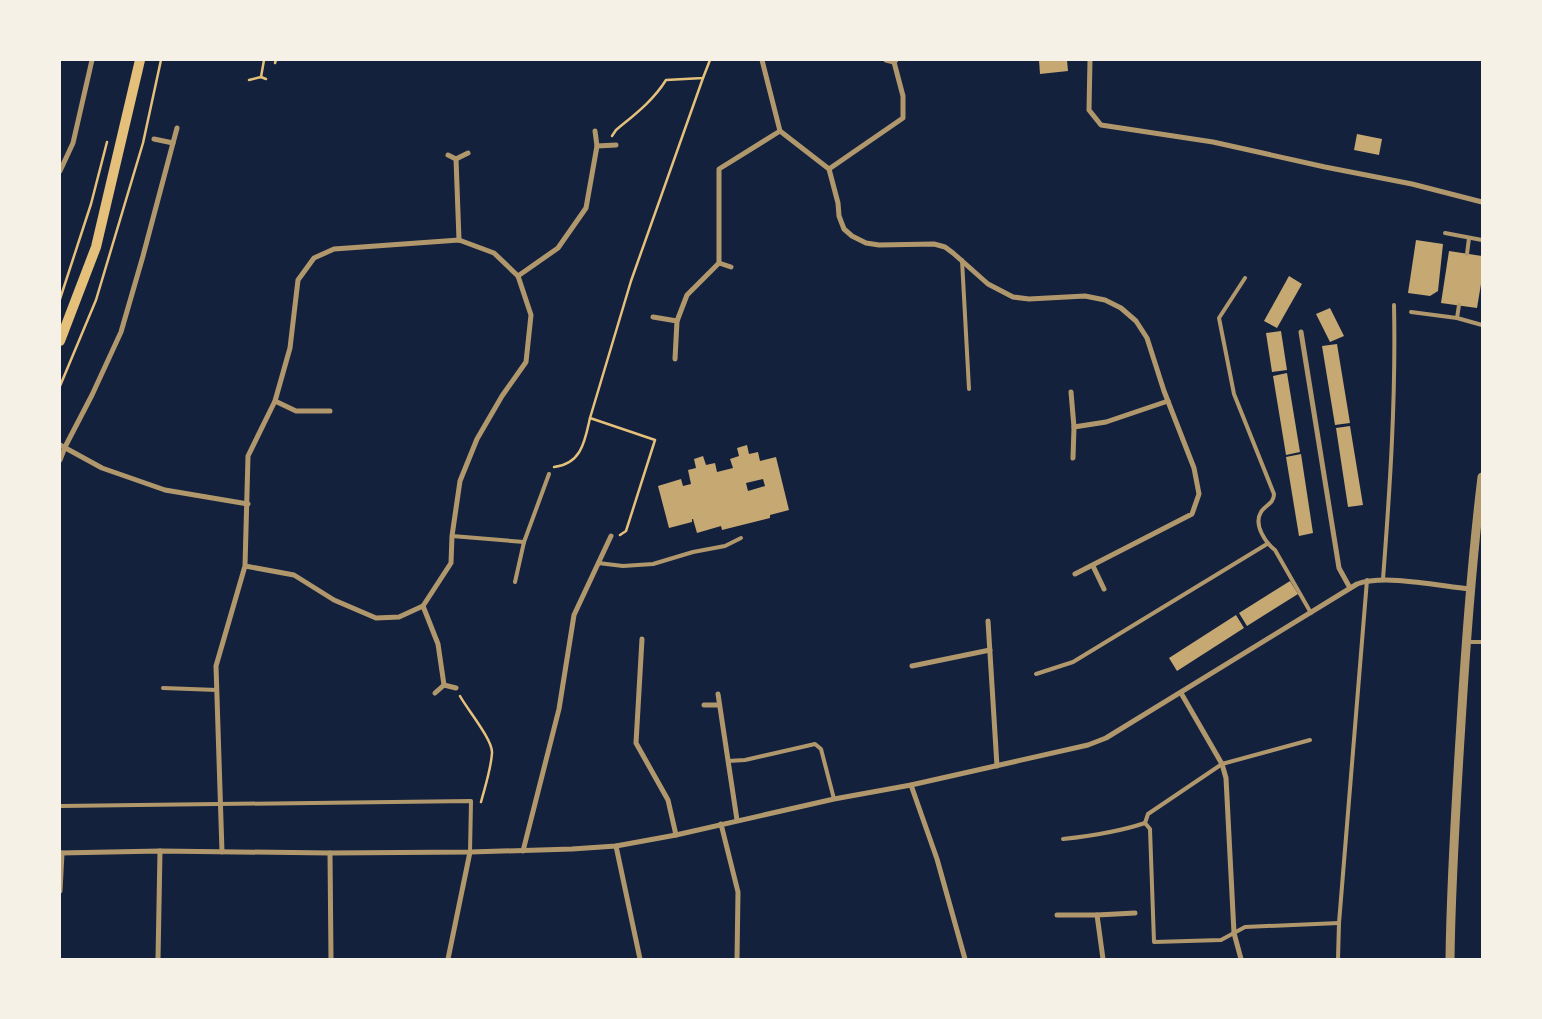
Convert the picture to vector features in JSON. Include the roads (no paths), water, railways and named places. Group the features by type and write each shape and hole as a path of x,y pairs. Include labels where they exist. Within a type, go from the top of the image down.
{"main road":[{"path":"60,341 96,247 140,60"}],"street":[{"path":"60,171 73,143 92,60"},
{"path":"762,60 780,131 829,169 838,202 839,216 844,229 852,236 866,243 934,244 945,247 988,284 1013,297 1029,300 1085,296 1105,300 1120,308 1136,321 1147,338 1168,401 1194,468 1199,494 1192,514 1075,574"},
{"path":"829,169 903,118 903,96 895,61 886,60"},
{"path":"1090,60 1089,110 1101,125 1213,142 1412,184 1482,202"},
{"path":"60,460 62,446 121,332 177,128"},
{"path":"518,276 558,248 586,208 597,146 595,131"},
{"path":"675,359 677,321 687,295 718,263 719,169 780,131"},
{"path":"154,139 173,143"},
{"path":"597,146 616,145"},
{"path":"456,159 468,153"},
{"path":"448,154 456,159"},
{"path":"456,159 459,240"},
{"path":"222,852 216,666 245,566 248,456 275,401 290,348 298,280 314,258 334,249 459,240 494,253 518,276 531,315 526,362 502,396 477,439 460,481 452,536 451,563 423,606 399,616 376,618 334,600 294,575 245,566"},
{"path":"718,263 731,267"},
{"path":"653,317 677,321"},
{"path":"1301,332 1339,568 1350,588"},
{"path":"1072,392 1073,458"},
{"path":"275,401 296,411 330,411"},
{"path":"1074,426 1106,422 1168,401"},
{"path":"62,446 102,468 165,490 248,504"},
{"path":"1450,959 1451,884 1466,642 1482,477"},
{"path":"523,851 559,709 574,615 611,536"},
{"path":"1093,566 1104,589"},
{"path":"60,890 61,853 160,851 470,852 616,846 676,835 834,799 911,785 1088,745 1106,738 1350,588 1367,580 1382,579 1470,589"},
{"path":"423,606 438,644 444,685"},
{"path":"988,621 997,766"},
{"path":"642,640 636,743 668,800 676,835"},
{"path":"912,666 990,650"},
{"path":"444,685 456,688"},
{"path":"435,693 444,685"},
{"path":"1181,693 1222,764 1226,778 1234,933 1241,959"},
{"path":"718,694 737,820"},
{"path":"704,705 719,705"},
{"path":"911,785 938,859 965,959"},
{"path":"721,824 738,892 737,959"},
{"path":"616,846 640,959"},
{"path":"158,959 160,851"},
{"path":"448,959 470,852"},
{"path":"330,853 331,959"},
{"path":"1057,915 1097,915 1135,912"},
{"path":"1097,915 1103,959"}],"lane":[{"path":"1445,233 1482,240"},
{"path":"1467,254 1469,238"},
{"path":"962,260 969,389"},
{"path":"1245,278 1218,318 1234,394 1274,494 1274,499 1261,511 1258,517 1258,524 1268,544 1275,550 1311,612"},
{"path":"1382,579 1391,480 1395,350 1394,305"},
{"path":"1457,318 1459,305"},
{"path":"1411,312 1457,318 1482,325"},
{"path":"515,582 524,542 549,474"},
{"path":"452,536 524,542"},
{"path":"598,564 623,566 653,564 693,552 725,546 741,538"},
{"path":"1036,674 1073,662 1268,544"},
{"path":"1338,959 1339,923 1367,580"},
{"path":"1466,642 1482,642"},
{"path":"163,688 217,690"},
{"path":"1145,823 1148,814 1222,764 1310,740"},
{"path":"728,761 745,760 815,744 821,749 834,799"},
{"path":"60,806 471,801 470,852"},
{"path":"1145,823 1150,829 1154,942 1221,940 1244,927 1339,923"},
{"path":"1063,840 1124,830 1145,823"}]}
